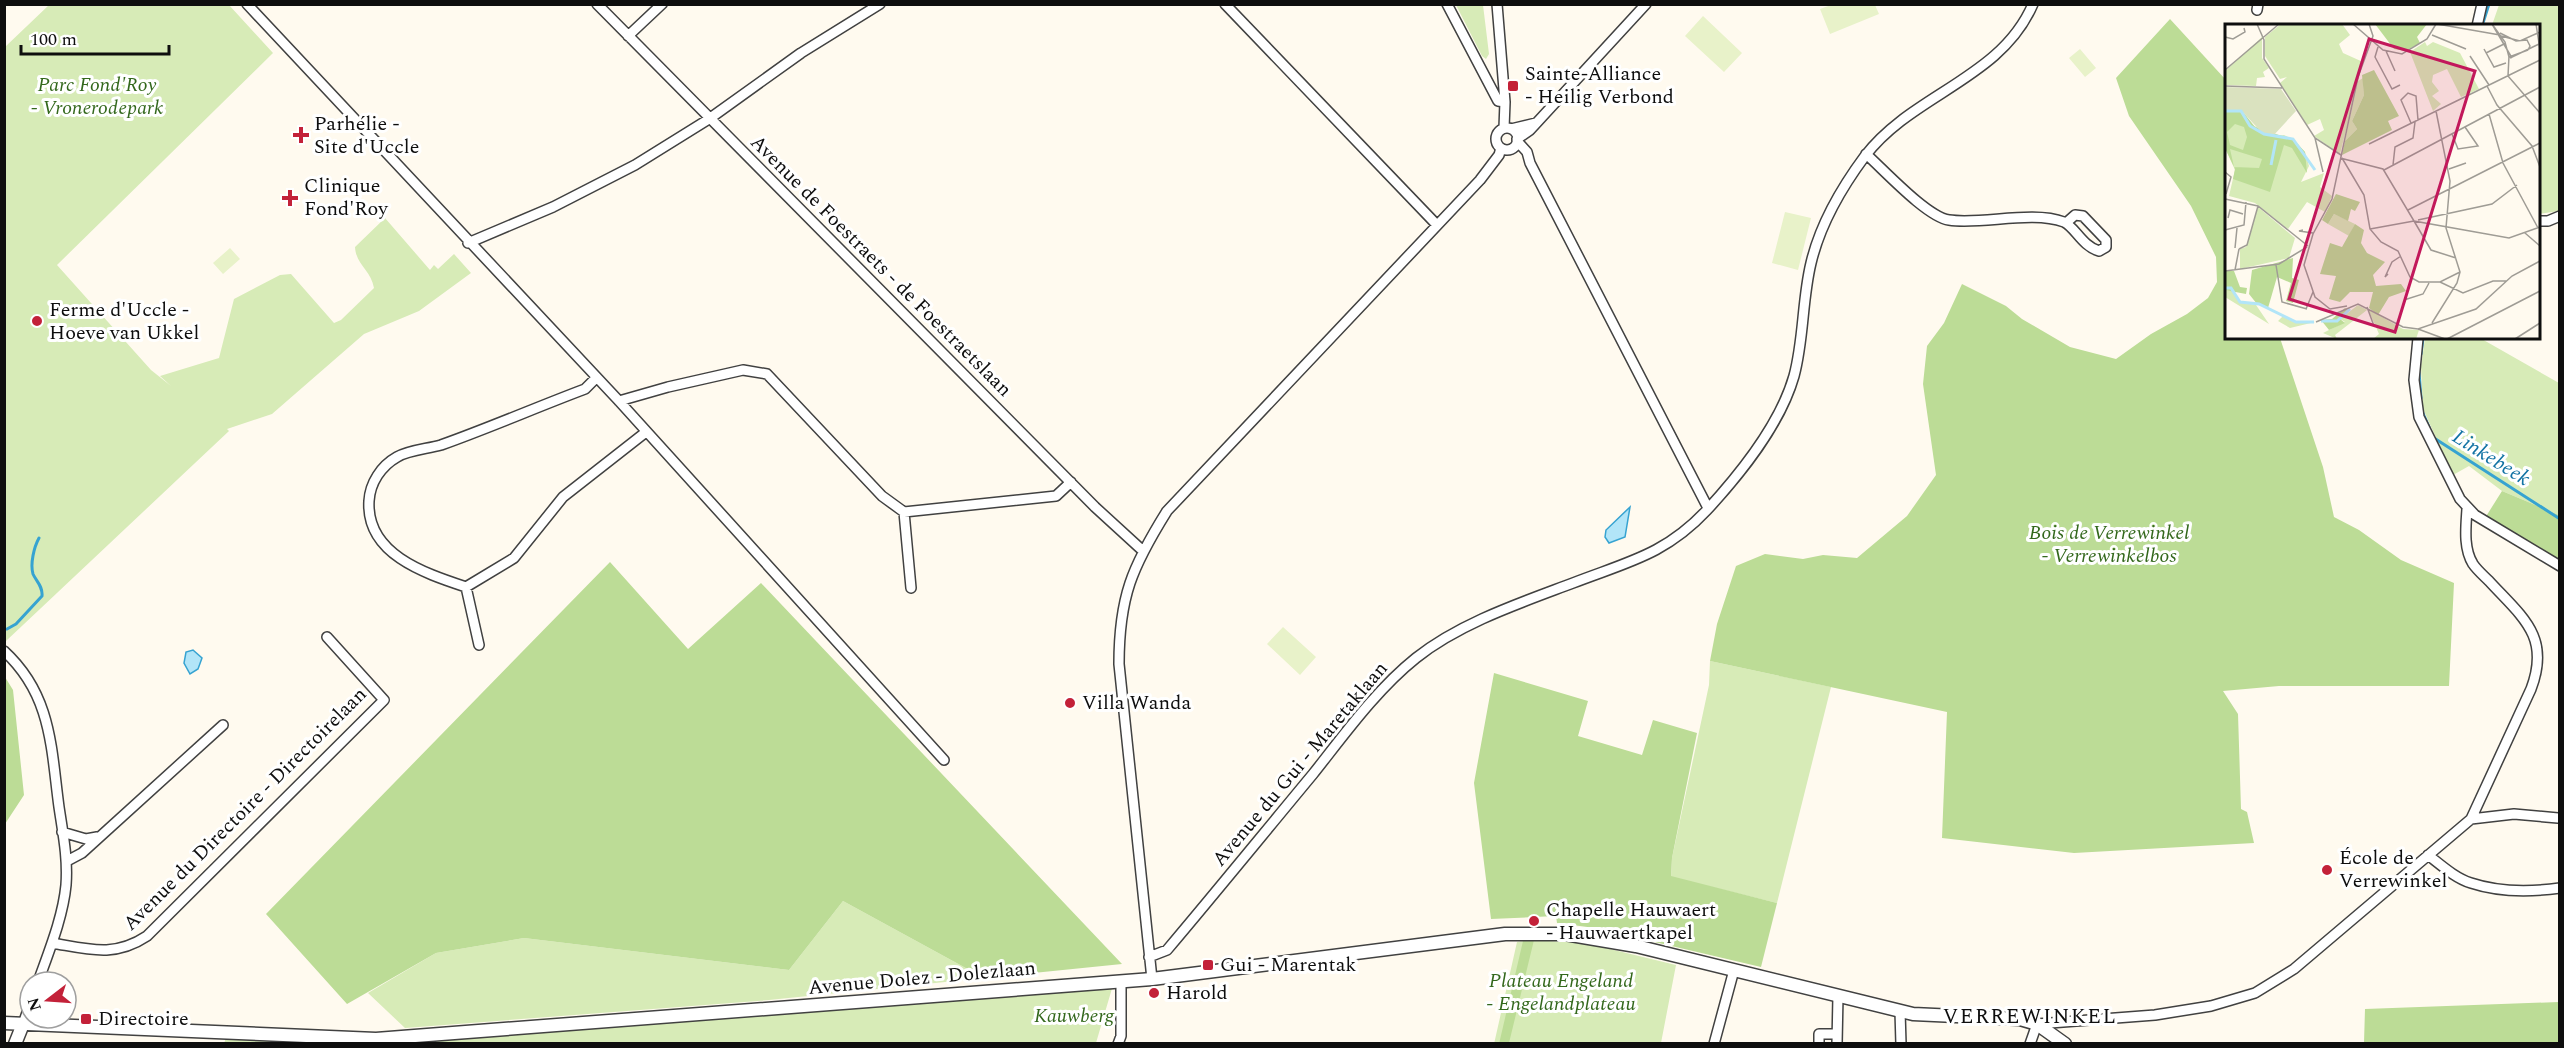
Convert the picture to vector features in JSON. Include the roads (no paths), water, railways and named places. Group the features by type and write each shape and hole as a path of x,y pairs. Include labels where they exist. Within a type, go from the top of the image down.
{"street":[{"path":"247,4 619,402 944,760"},
{"name":"Avenue de Foestraets - de Foestraetslaan","path":"597,4 1071,482 1142,550"},
{"path":"628,36 662,4"},
{"path":"468,243 598,185 709,119 801,53 880,4"},
{"path":"1225,4 1437,225"},
{"path":"1447,4 1498,101 1505,102"},
{"path":"1497,4 1508,129 1527,152 1530,163 1708,508"},
{"path":"1152,979 1119,664 1119,633 1124,601 1142,550 1167,511 1480,180 1499,155 1505,149 1514,146 1517,140 1530,130 1646,4"},
{"name":"Avenue du Gui - Maretaklaan","path":"1149,957 1167,950 1372,702 1415,659 1450,635 1490,616 1574,582 1641,559 1683,533 1708,508 1769,434 1794,377 1811,261 1836,200 1866,154 1887,132 1976,71 2005,47 2026,19 2033,4"},
{"path":"2477,24 2482,4"},
{"path":"1530,163 1521,155 1497,144 1496,137 1499,131 1536,123"},
{"path":"1866,154 1929,211 1947,220 2037,219 2066,223"},
{"path":"2540,221 2548,221 2559,216"},
{"path":"2418,339 2414,380 2418,417 2452,486 2467,509 2559,566"},
{"path":"619,402 668,387 743,370 767,374 882,496 904,512 1056,496 1071,482"},
{"path":"596,378 585,389 440,445 398,456 383,468 369,489 368,517 383,544 421,572 466,587 514,558 562,497 646,432"},
{"name":"Avenue Dolez - Dolezlaan","path":"78,1026 376,1040 1152,979 1466,938 1543,933 1593,937 1900,1011 1932,1016 2020,1019 2037,1024 2155,1015 2211,1006 2255,993 2294,969 2471,819 2531,689 2539,657 2536,639 2528,624 2473,564 2467,544 2467,509"},
{"path":"904,512 911,588"},
{"path":"466,587 479,645"},
{"name":"Avenue du Directoire - Directoirelaan","path":"52,943 117,951 133,946 147,936 384,700 327,637"},
{"path":"4,651 24,673 43,706 49,729 62,832 67,850 66,887 52,943 42,970"},
{"path":"67,861 82,853 223,724"},
{"path":"2471,819 2514,814 2558,818"},
{"path":"62,832 86,839 97,837"},
{"path":"2428,855 2445,869 2470,883 2514,891 2559,888"},
{"path":"1714,1044 1734,970"},
{"path":"1118,1044 1121,1036 1121,981"},
{"path":"1818,1044 1818,1034 1837,1039 1838,996"},
{"path":"1900,1011 1901,1044"},
{"path":"2030,1044 2037,1024 2065,1044"}],"water":[{"path":"1630,507 1625,537 1609,543 1605,537 1606,530"},
{"path":"193,650 202,658 198,669 190,674 184,663 186,652"}],"waterway":[{"name":"Linkebeek","path":"2483,24 2489,4"},
{"name":"Linkebeek","path":"2421,354 2423,339"},
{"name":"Linkebeek","path":"2419,372 2421,398"},
{"name":"Linkebeek","path":"2422,411 2429,427"},
{"name":"Linkebeek","path":"2434,438 2560,519"},
{"path":"7,629 16,624 42,596 32,570 33,556 39,538"}],"place":[{"name":"Sainte-Alliance - Heilig Verbond","path":"1513,86"},
{"name":"Parhélie - Site d'Uccle","path":"301,135"},
{"name":"Clinique Fond'Roy","path":"290,198"},
{"name":"Ferme d'Uccle - Hoeve van Ukkel","path":"37,321"},
{"name":"Villa Wanda","path":"1070,703"},
{"name":"École de Verrewinkel","path":"2327,870"},
{"name":"Chapelle Hauwaert - Hauwaertkapel","path":"1534,921"},
{"name":"Gui - Marentak","path":"1208,965"},
{"name":"Harold","path":"1154,993"},
{"name":"Directoire","path":"86,1019"}],"district":[{"name":"VERREWINKEL","path":"2030,1017"}],"park label":[{"name":"Parc Fond'Roy - Vronerodepark","path":"97,96"},
{"name":"Bois de Verrewinkel - Verrewinkelbos","path":"2109,544"},
{"name":"Plateau Engeland - Engelandplateau","path":"1561,992"},
{"name":"Kauwberg","path":"1074,1016"}]}
